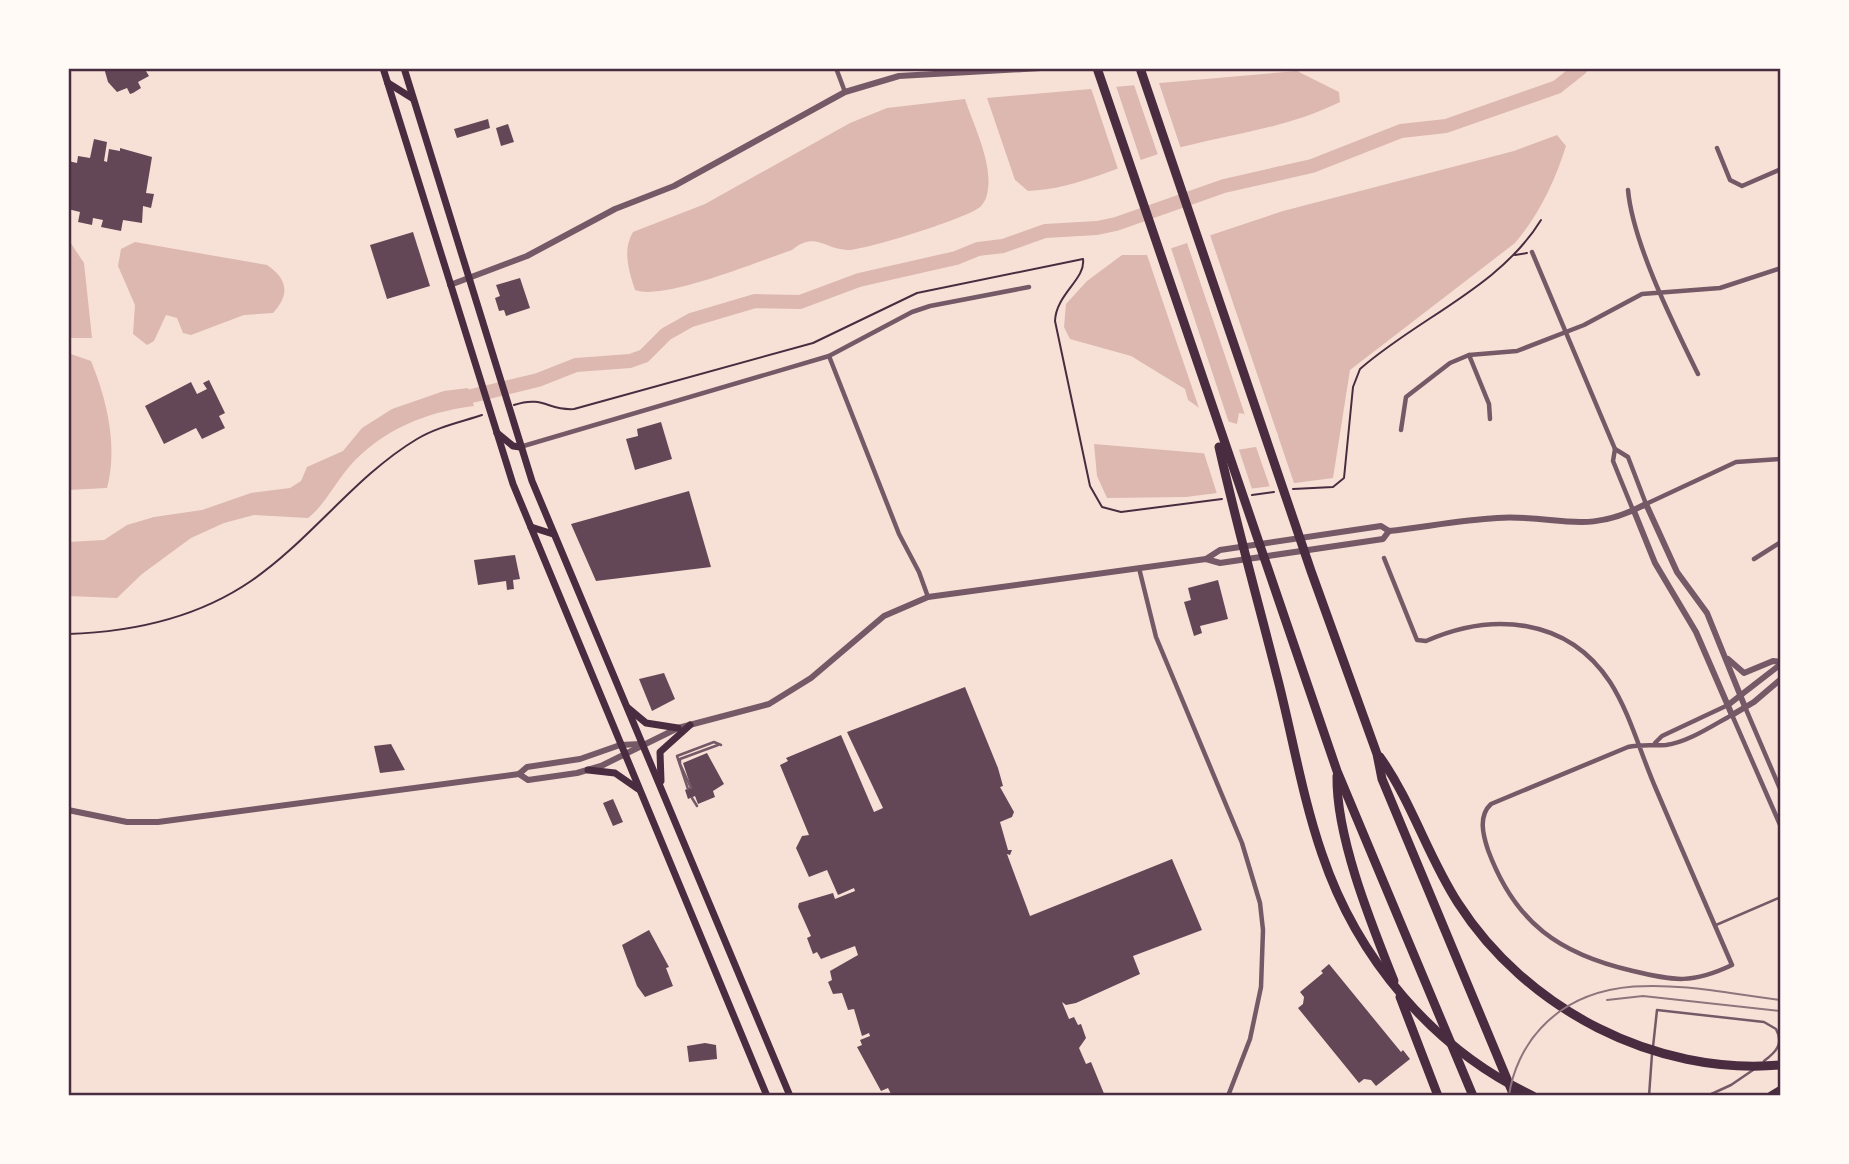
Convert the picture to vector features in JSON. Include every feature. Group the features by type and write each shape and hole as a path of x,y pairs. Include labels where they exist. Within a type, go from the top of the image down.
{"highway":[{"path":"1097,68 1209,404 1337,771 1473,1096"},
{"path":"1140,68 1311,571 1377,754 1382,779 1416,867 1514,1096"},
{"path":"1209,404 1315,832 1330,876 1356,931 1401,994 1450,1042 1495,1075 1533,1096"},
{"path":"1377,754 1390,772 1458,904 1500,955 1536,989 1586,1022 1641,1047 1719,1064 1781,1065"},
{"path":"1337,771 1337,803 1348,845 1378,941 1438,1096"},
{"path":"1771,1096 1781,1090"}],"main road":[{"path":"383,68 494,428 530,526 767,1096"},
{"path":"404,68 520,447 553,534 790,1096"},
{"path":"388,83 412,97"},
{"path":"494,428 510,444 520,447"},
{"path":"530,526 553,534"},
{"path":"628,708 646,723 678,728"},
{"path":"663,793 660,752 690,725"},
{"path":"588,770 615,773 639,790"}],"street":[{"path":"836,68 845,92"},
{"path":"450,285 467,276 550,246 615,209 674,186 845,92 899,76 1041,68"},
{"path":"1717,148 1730,180 1742,186 1781,169"},
{"path":"1628,190 1630,208 1660,292 1698,374"},
{"path":"1532,252 1615,449 1613,461 1655,563 1696,632 1781,827"},
{"path":"1401,430 1406,397 1450,363 1469,355 1517,351 1567,333 1601,317 1624,300 1642,293 1720,288 1781,268"},
{"path":"520,447 829,356 912,312 1029,287"},
{"path":"1469,355 1489,404 1490,419"},
{"path":"829,356 899,534 919,572 928,597"},
{"path":"1615,449 1628,457 1666,552 1681,578 1704,607 1781,791"},
{"path":"519,774 528,780 588,770 625,757 642,744 678,728 769,704 803,684 884,615 928,597 1206,559 1220,550 1381,526 1389,531 1499,518 1589,523 1634,511 1737,462 1781,459"},
{"path":"1206,559 1220,564 1383,539 1389,531"},
{"path":"1754,559 1781,542"},
{"path":"1384,558 1417,640 1426,641 1463,627 1499,622 1532,625 1555,635 1596,663 1617,696 1637,745 1732,965 1696,979 1666,979 1599,963 1550,938 1511,899 1486,845 1483,819 1491,804 1637,745 1665,745 1680,741 1732,715 1781,679"},
{"path":"1139,567 1156,638 1242,842 1260,903 1263,930 1261,987 1250,1039 1227,1094"},
{"path":"1721,648 1732,664 1744,673 1773,661 1781,663"},
{"path":"1654,744 1662,736 1728,705 1781,663"},
{"path":"68,810 127,822 158,822 519,774 527,767 580,759 620,745 642,744"}],"lane":[{"path":"689,788 680,759 714,745 721,745"},
{"path":"693,797 697,806"},
{"path":"1715,925 1781,897"},
{"path":"1648,1096 1657,1010 1763,1022 1774,1026 1780,1041 1776,1052 1742,1078 1707,1096"}],"path":[{"path":"1243,497 1333,487 1341,482 1346,472 1353,387 1360,369 1500,268 1541,220"},
{"path":"1514,254 1532,252"},
{"path":"509,406 536,400 557,408 575,408 813,343 917,293 1083,259 1081,271 1058,303 1055,321 1086,475 1098,503 1107,511 1121,512 1231,498"},
{"path":"68,634 136,628 190,612 221,599 250,582 288,552 398,452 431,432 485,414"}],"shaded area":[{"path":"1297,71 1339,92 1340,102 1299,119 1171,150 1083,181 1028,191 1015,180 987,98"},
{"path":"965,99 983,148 988,174 986,199 981,207 937,226 857,249 839,249 819,242 807,242 792,250 689,285 649,292 635,290 627,253 633,232 705,204 850,123 887,108"},
{"path":"1557,135 1566,146 1557,172 1539,209 1515,243 1350,370 1333,478 1186,497 1107,498 1097,476 1094,444 1212,454 1268,445 1278,434 1266,422 1250,415 1239,413 1237,424 1212,417 1188,400 1185,389 1131,356 1070,339 1064,327 1066,304 1087,281 1122,255 1151,255 1283,211 1514,151"},
{"path":"68,239 84,263 92,338 68,338"},
{"path":"135,242 267,265 283,282 282,300 273,313 244,315 191,335 183,333 177,318 166,315 154,341 147,345 133,334 135,305 118,266 121,249"},
{"path":"68,353 91,361 102,392 111,440 107,488 68,490"},
{"path":"468,388 474,406 422,418 375,443 349,467 319,508 308,518 254,515 224,523 191,538 142,574 117,598 68,596 68,542 104,540 127,525 154,517 202,510 251,493 290,488 301,481 307,467 343,451 362,428 392,409 444,391"}],"pier":[{"path":"1158,80 1182,152 1159,158 1133,82"},
{"path":"1115,83 1142,164 1119,172 1090,85"},
{"path":"1209,232 1295,486 1271,490 1255,444 1266,442 1274,434 1270,428 1246,418 1186,240"},
{"path":"1170,245 1230,426 1210,421 1201,414 1146,252"},
{"path":"1238,447 1253,492 1218,497 1203,450"}],"building":[{"path":"104,68 144,68 149,76 138,82 141,88 133,93 130,94 127,88 117,92 108,82"},
{"path":"488,119 490,128 457,138 454,129"},
{"path":"508,124 514,142 501,146 496,128"},
{"path":"94,139 107,142 104,161 107,162 109,149 120,151 120,148 152,157 146,193 154,194 151,208 143,206 142,223 123,220 121,231 101,227 103,220 93,218 92,225 78,222 80,212 68,209 68,161 77,163 78,156 90,158"},
{"path":"413,232 430,286 387,299 370,245"},
{"path":"520,278 530,308 506,316 504,310 499,311 495,298 500,296 496,285"},
{"path":"209,380 225,413 219,416 225,428 202,439 196,428 164,444 145,406 191,382 197,394 207,389 203,383"},
{"path":"661,422 672,459 635,470 626,439 638,436 637,429"},
{"path":"689,491 711,567 596,581 571,524"},
{"path":"515,555 520,579 513,580 514,589 507,590 506,581 478,585 474,560"},
{"path":"1218,580 1228,619 1200,626 1202,633 1194,636 1184,602 1191,600 1188,588"},
{"path":"664,673 675,699 652,711 639,679"},
{"path":"965,687 998,768 1003,786 1000,787 1014,812 1012,817 1000,822 1008,850 1012,850 1010,855 1007,854 1030,916 1172,859 1202,930 1133,956 1140,974 1076,1003 1066,1005 1062,1002 1069,1019 1074,1017 1078,1025 1081,1024 1086,1038 1079,1048 1086,1064 1091,1062 1105,1096 892,1096 888,1088 881,1091 857,1047 862,1045 860,1040 870,1036 869,1033 862,1036 854,1009 848,1010 842,993 833,994 828,982 832,980 830,971 858,955 855,946 821,959 817,952 813,954 807,938 811,936 798,907 799,903 833,893 835,899 855,891 854,888 838,895 827,870 809,877 796,848 802,836 809,835 780,765 788,761 786,758 841,735 874,812 883,808 847,732"},
{"path":"391,744 405,770 380,773 374,746"},
{"path":"707,753 724,784 713,791 715,797 698,804 695,796 688,799 685,790 691,787 683,763"},
{"path":"613,799 623,822 613,826 603,803"},
{"path":"649,930 669,967 666,968 673,986 645,997 637,986 622,945"},
{"path":"1329,964 1401,1052 1403,1050 1410,1059 1376,1086 1371,1080 1364,1079 1359,1083 1298,1008 1303,1004 1304,997 1300,992 1323,973 1321,971"},
{"path":"705,1043 716,1045 717,1059 689,1062 687,1046"}],"waterway":[{"path":"455,400 538,380 576,365 630,361 644,356 666,334 691,320 755,301 800,302 859,280 956,258 978,249 1003,246 1045,231 1097,228 1116,224 1224,186 1312,166 1401,131 1446,126 1557,87 1581,68"}],"tram line":[{"path":"1509,1096 1520,1060 1535,1035 1566,1007 1593,995 1623,988 1654,986 1781,1000"},
{"path":"1607,1000 1643,996 1781,1011"}]}
